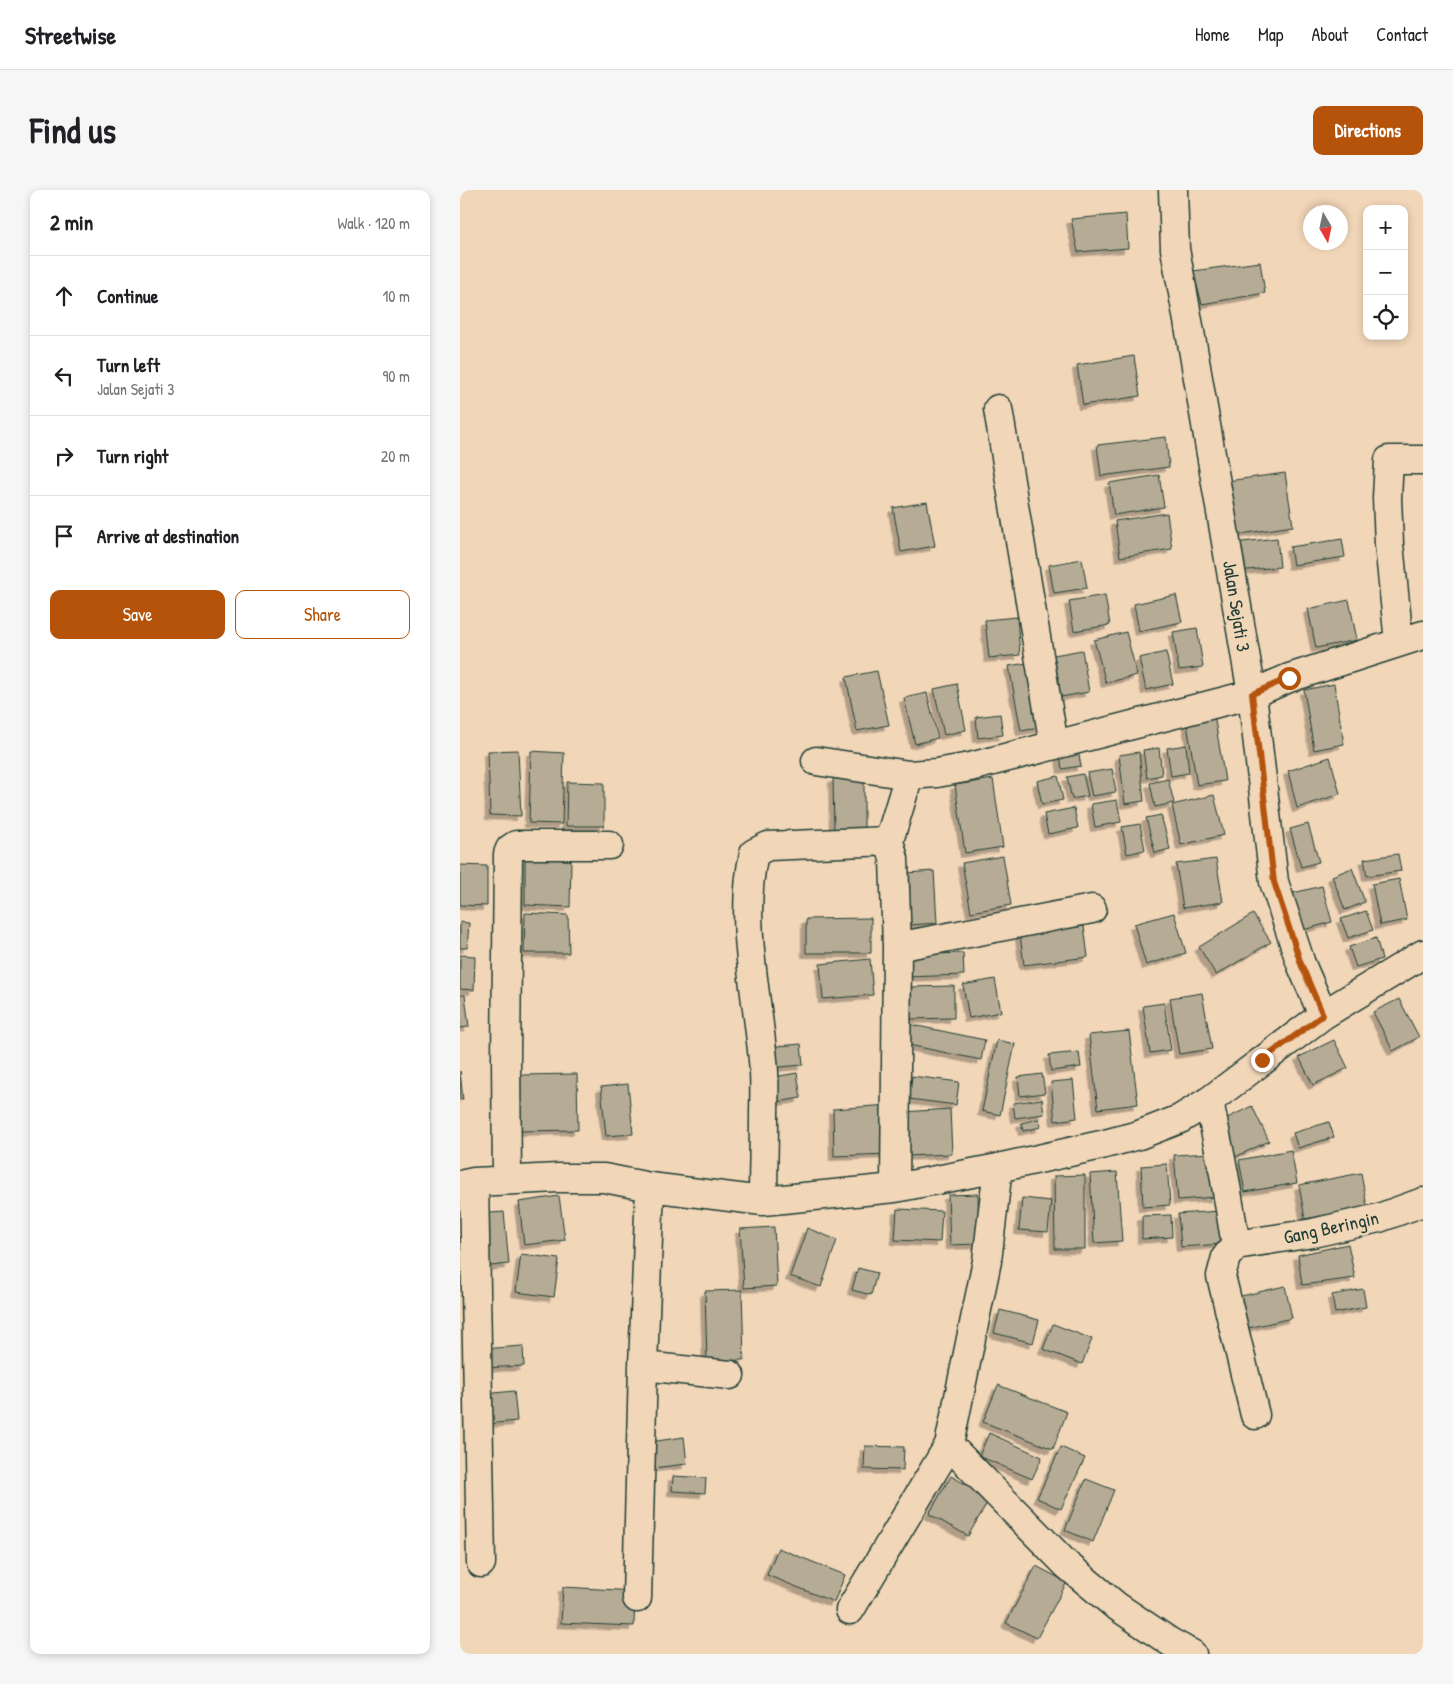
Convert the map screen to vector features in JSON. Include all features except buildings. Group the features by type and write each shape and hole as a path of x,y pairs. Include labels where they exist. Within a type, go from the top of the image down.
{"street":[{"name":"Jalan Sejati 3","path":"1174,190 1175,249 1252,694 1274,882 1301,964 1323,1015"},
{"path":"998,408 1054,745"},
{"path":"816,761 909,775 937,773 970,767 1252,694 1289,678 1411,638 1389,544 1389,460 1423,460"},
{"path":"895,1188 897,947 894,859 889,841 909,775"},
{"path":"763,1201 764,1075 748,925 750,872 754,853 768,846 889,841"},
{"path":"507,1180 508,854 510,849 516,845 609,845"},
{"path":"897,947 1092,910"},
{"path":"481,1563 467,1183 558,1178 604,1178 650,1187 763,1201 895,1188 1101,1145 1139,1135 1180,1119 1209,1101 1323,1015 1423,954"},
{"path":"1209,1101 1236,1245 1226,1257 1221,1276 1255,1415"},
{"path":"850,1610 949,1445 987,1261 998,1168"},
{"path":"637,1598 650,1187"},
{"name":"Gang Beringin","path":"1236,1245 1313,1233 1379,1218 1423,1202"},
{"path":"643,1366 730,1375"},
{"path":"949,1445 1067,1565 1115,1605 1170,1642 1192,1654"}],"route":[{"path":"1262,1060 1323,1015 1301,964 1274,882 1252,694 1289,678"}]}
